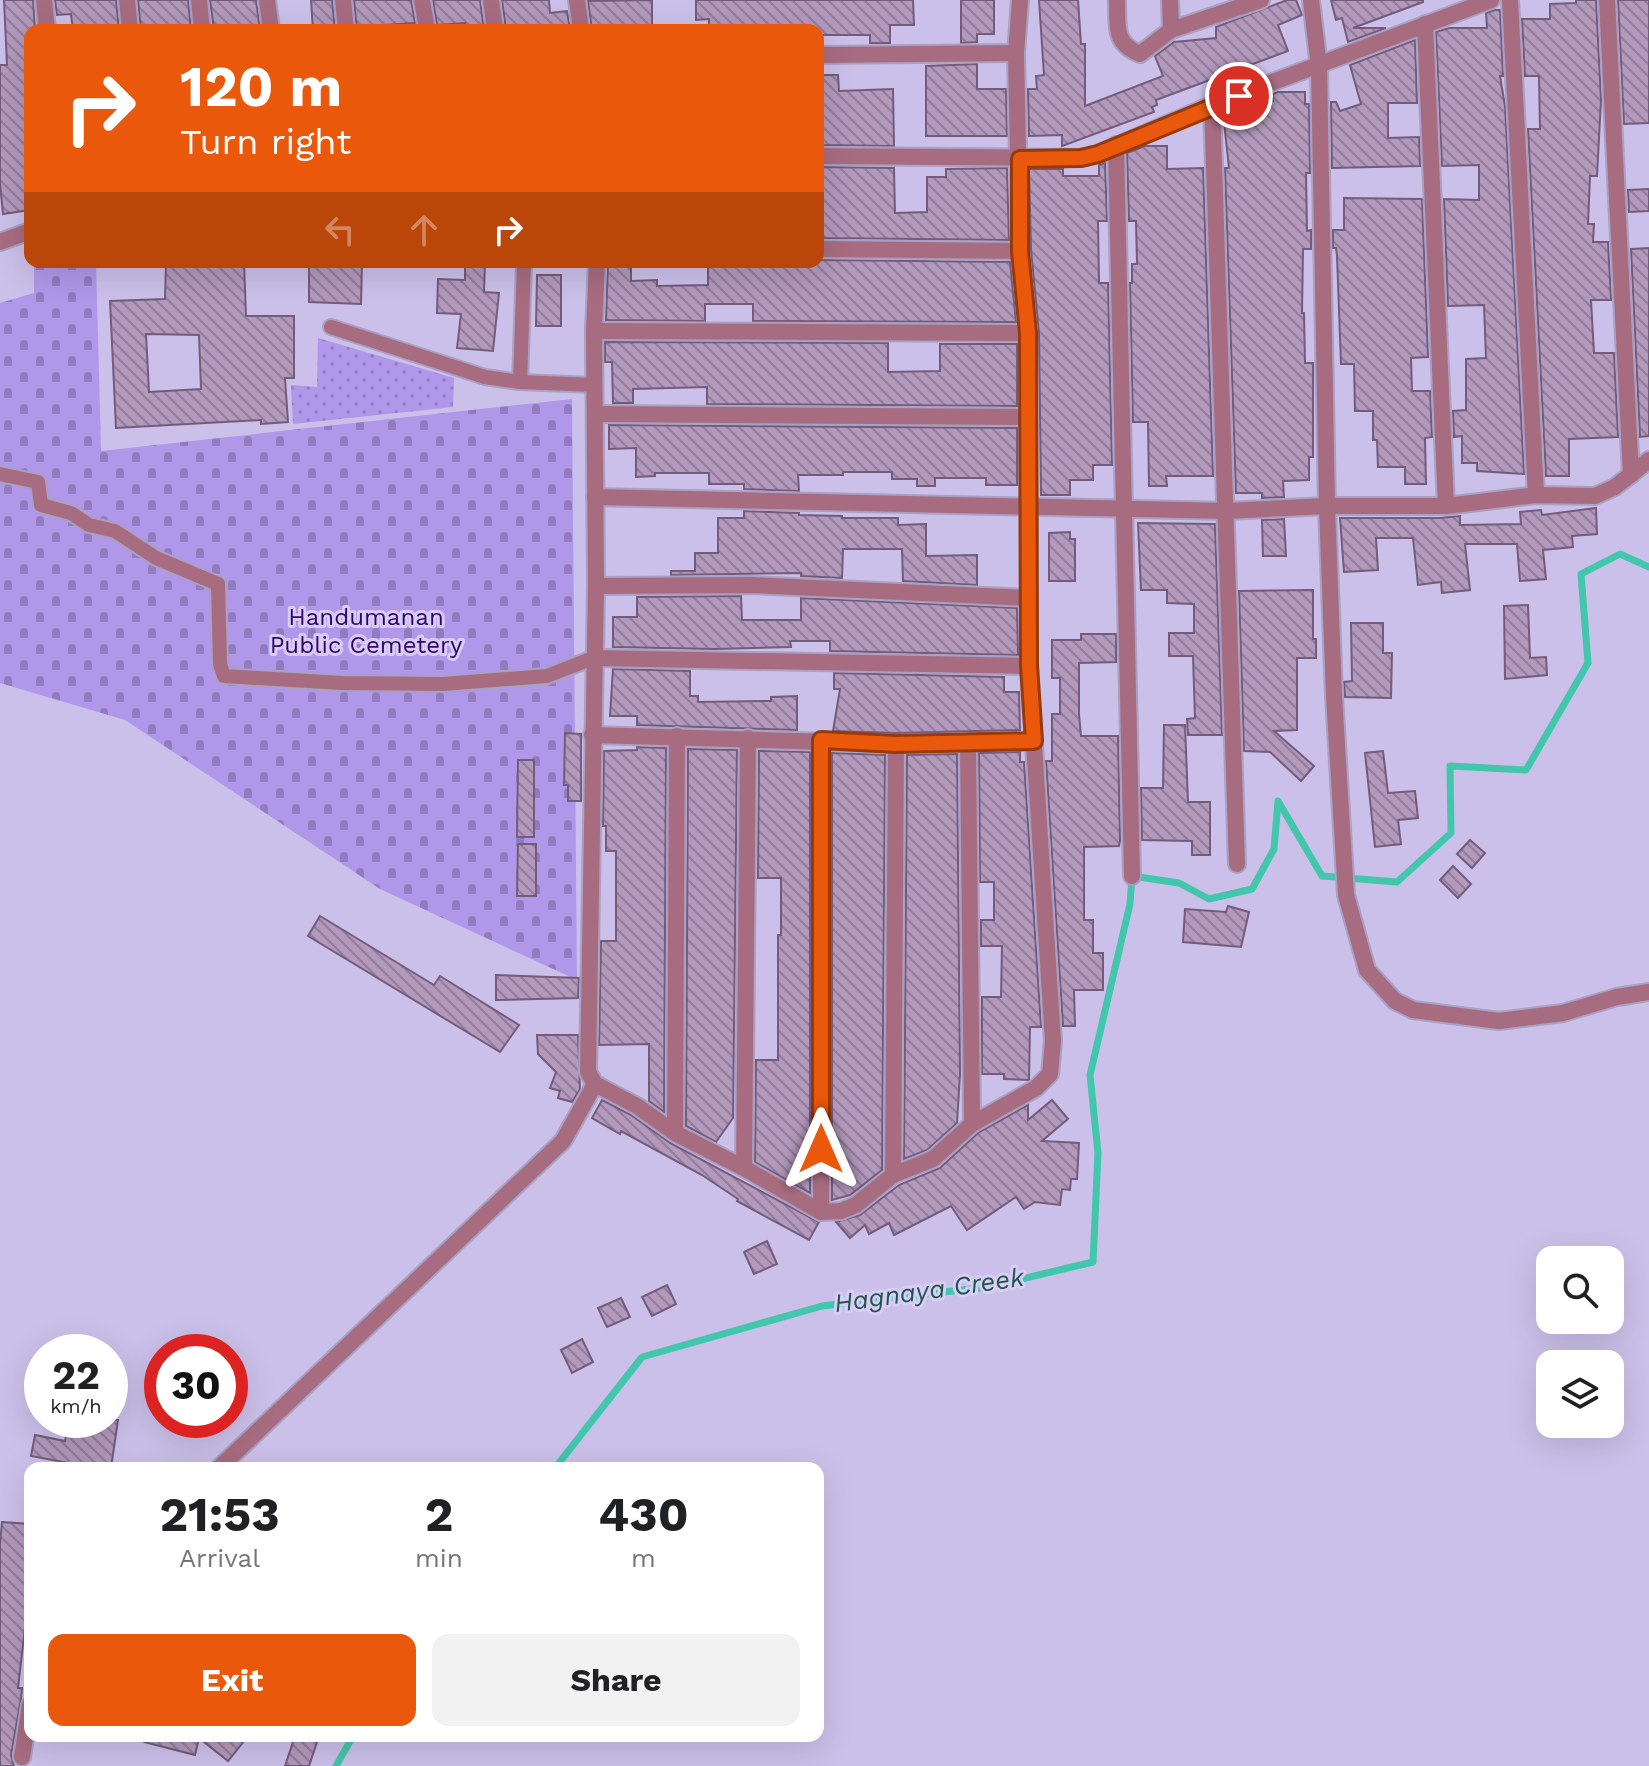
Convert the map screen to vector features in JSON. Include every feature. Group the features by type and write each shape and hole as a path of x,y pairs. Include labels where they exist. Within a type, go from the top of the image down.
{"street":[{"path":"44,0 46,24"},
{"path":"127,0 129,24"},
{"path":"199,0 201,24"},
{"path":"267,0 270,24"},
{"path":"343,0 345,24"},
{"path":"422,0 426,24"},
{"path":"491,0 494,24"},
{"path":"577,0 580,24"},
{"path":"597,268 594,331 596,586 588,1072 595,1084 637,1106 675,1133 821,1212 841,1211 856,1205 893,1175 933,1159 972,1124 1036,1088 1050,1074 1053,1041 1029,666 1028,333 1020,251 1016,53 1020,0"},
{"path":"1117,0 1118,34 1126,48 1140,54 1171,30 1241,4 1261,0"},
{"path":"1170,0 1171,30"},
{"path":"1311,0 1319,67 1327,506 1346,895 1367,970 1395,1001 1413,1010 1499,1021 1563,1013 1617,997 1649,992"},
{"path":"824,156 1081,158 1491,0"},
{"path":"1510,0 1536,495"},
{"path":"1607,0 1631,475"},
{"path":"1425,24 1446,506"},
{"path":"824,55 1016,53"},
{"path":"1212,105 1237,864"},
{"path":"1116,145 1132,876"},
{"path":"0,242 24,233"},
{"path":"824,249 1020,251"},
{"path":"594,331 1028,333"},
{"path":"595,414 1027,417"},
{"path":"595,497 1029,509 1125,507 1226,511 1327,506 1446,506 1536,495 1595,496 1615,487 1649,460"},
{"path":"596,586 751,585 1029,598"},
{"path":"593,658 1029,666"},
{"path":"592,735 896,744 1034,741"},
{"path":"675,1133 677,736"},
{"path":"744,1168 748,738"},
{"path":"821,740 821,1212"},
{"path":"893,1175 896,744"},
{"path":"968,744 972,1124"},
{"path":"239,1462 563,1141 595,1084"},
{"path":"22,1757 24,1742"}],"lane":[{"path":"520,382 524,268"},
{"path":"331,327 485,377 520,382 595,385"},
{"path":"0,474 38,482 41,505 71,513 89,525 115,531 167,564 218,584 220,664 224,676 443,684 547,676 593,658"}],"green space":[{"name":"Handumanan Public Cemetery","path":"34,268 96,268 101,451 572,399 577,980 380,889 125,720 0,683 0,303 34,293"},
{"path":"318,338 454,378 453,407 293,424 291,385 317,387"}],"building":[{"path":"4,0 33,0 35,24 24,24 24,211 3,214 0,65 7,65"},
{"path":"55,0 116,0 118,24 72,24 71,14 57,15"},
{"path":"138,0 188,0 190,24 140,24"},
{"path":"210,0 256,0 259,24 213,24"},
{"path":"311,0 332,0 334,24 313,24"},
{"path":"354,0 411,0 415,23 356,24"},
{"path":"433,0 480,0 483,24 437,24"},
{"path":"502,0 549,0 550,13 567,11 569,24 505,24"},
{"path":"652,0 652,24 591,24 588,1"},
{"path":"696,0 913,0 914,25 890,25 890,43 870,43 870,35 824,35 824,24 709,24 709,19 696,20"},
{"path":"961,0 994,0 994,34 977,34 977,42 961,43"},
{"path":"1039,0 1078,0 1081,44 1085,44 1085,106 1163,76 1155,56 1174,42 1216,38 1216,27 1287,0 1296,0 1302,15 1278,25 1288,51 1156,100 1157,105 1152,107 1154,112 1062,146 1062,135 1029,136 1028,89 1037,89 1036,76 1044,75"},
{"path":"1331,0 1423,2 1353,28 1386,28 1348,42 1342,18 1336,20"},
{"path":"1576,0 1596,0 1601,100 1597,176 1590,176 1588,224 1594,224 1593,242 1608,242 1611,300 1591,300 1594,353 1614,353 1618,437 1569,439 1569,476 1546,476 1528,129 1540,129 1539,76 1525,76 1522,19 1550,19 1550,4 1576,3"},
{"path":"1618,0 1649,0 1649,123 1624,124"},
{"path":"1500,10 1503,76 1500,76 1505,106 1524,474 1477,471 1477,463 1462,463 1462,436 1454,437 1453,411 1466,410 1466,359 1486,358 1484,305 1448,306 1444,199 1479,200 1479,165 1442,166 1436,32 1449,28 1487,28 1486,13"},
{"path":"1415,40 1417,103 1388,103 1388,138 1419,137 1420,166 1332,168 1331,102 1336,102 1340,111 1361,104 1350,65"},
{"path":"977,64 977,89 1006,89 1007,136 926,136 926,66"},
{"path":"824,75 838,75 839,91 893,89 894,146 824,145"},
{"path":"1305,92 1305,104 1309,104 1310,173 1306,173 1307,231 1311,230 1311,249 1303,249 1302,313 1305,363 1313,363 1313,457 1309,457 1309,480 1283,481 1284,497 1262,498 1262,493 1236,493 1225,168 1229,168 1223,113 1248,103 1273,101 1273,94"},
{"path":"1145,146 1167,146 1167,169 1203,168 1213,476 1166,476 1167,486 1149,486 1148,422 1133,422 1130,283 1132,264 1137,264 1136,221 1129,221 1127,153"},
{"path":"1105,163 1107,221 1098,221 1099,283 1108,283 1112,465 1093,465 1093,480 1070,480 1070,495 1041,495 1039,333 1031,250 1029,169 1063,169 1063,176 1099,176 1099,165"},
{"path":"824,167 894,168 895,213 927,212 927,177 946,177 946,169 1007,168 1009,240 824,238"},
{"path":"1649,189 1649,211 1629,212 1628,190"},
{"path":"1344,198 1422,199 1428,357 1411,358 1412,391 1430,391 1432,437 1425,438 1426,484 1405,484 1405,467 1378,467 1377,440 1373,440 1373,411 1355,411 1354,364 1341,364 1337,256 1336,248 1333,248 1333,230 1344,230"},
{"path":"1649,248 1649,436 1640,437 1631,249"},
{"path":"824,260 1010,262 1016,322 753,321 753,304 705,304 705,321 606,320 608,268 631,268 631,281 657,280 657,286 708,285 708,268 824,268"},
{"path":"166,268 244,268 246,316 294,316 294,378 285,378 288,422 261,424 261,420 116,428 110,301 165,299","holes":["146,334 199,335 201,389 149,392"]},
{"path":"309,268 362,268 361,304 309,302"},
{"path":"465,268 485,268 484,292 499,293 493,351 457,348 461,314 437,313 438,279 465,280"},
{"path":"537,275 561,275 561,326 536,326"},
{"path":"605,342 888,343 888,372 940,371 940,344 1017,344 1017,406 707,404 707,387 633,389 633,403 613,403 612,362 605,362"},
{"path":"609,425 1017,428 1017,485 986,485 986,478 935,478 935,486 917,486 917,479 892,479 892,472 843,472 843,475 798,475 799,491 744,489 744,484 709,484 709,473 655,473 655,476 636,477 636,448 609,449"},
{"path":"1596,508 1597,534 1572,536 1573,547 1543,550 1546,579 1520,581 1517,544 1465,544 1470,590 1442,593 1441,582 1418,585 1413,538 1376,538 1378,570 1344,572 1340,518 1460,516 1460,525 1521,524 1520,512 1541,510 1542,515"},
{"path":"744,511 842,518 898,518 898,525 926,524 926,556 977,555 977,585 903,581 902,549 843,549 842,578 801,576 801,573 671,575 671,571 695,571 695,553 718,553 718,518 744,518"},
{"path":"1284,519 1286,556 1263,556 1262,520"},
{"path":"1138,523 1215,524 1222,735 1188,735 1187,719 1195,718 1193,656 1169,656 1169,633 1194,633 1194,604 1167,603 1167,590 1141,590"},
{"path":"1070,532 1070,539 1075,539 1075,581 1049,581 1049,533"},
{"path":"1313,590 1316,658 1297,658 1297,730 1274,731 1314,766 1301,781 1270,752 1244,751 1239,591"},
{"path":"741,596 742,620 801,620 801,598 1017,608 1018,655 830,651 830,641 790,641 791,647 613,647 613,617 637,617 637,597"},
{"path":"1528,605 1530,658 1546,657 1547,675 1505,679 1504,606"},
{"path":"1351,623 1383,623 1383,653 1392,653 1391,698 1345,697 1344,682 1352,681"},
{"path":"1081,634 1116,634 1116,662 1079,663 1079,714 1081,736 1118,736 1120,841 1119,846 1084,847 1084,920 1093,920 1093,953 1103,953 1103,990 1074,990 1075,1026 1063,1026 1046,761 1052,761 1052,714 1060,714 1060,678 1052,678 1052,640 1081,640"},
{"path":"613,669 690,671 690,696 698,696 698,702 771,701 771,697 797,696 797,730 637,725 637,716 610,716"},
{"path":"834,673 1004,677 1004,692 1019,692 1020,730 833,731 840,689 834,689"},
{"path":"1164,725 1185,725 1188,802 1210,802 1210,855 1192,855 1192,841 1142,840 1141,788 1163,788"},
{"path":"565,733 581,734 581,801 568,801 568,785 564,785"},
{"path":"637,747 666,748 664,1112 649,1101 649,1044 599,1045 601,941 616,941 616,851 606,851 606,826 603,826 604,751 637,750"},
{"path":"688,749 737,750 733,1118 716,1142 686,1126"},
{"path":"759,751 810,752 810,1193 755,1162 756,1060 778,1060 778,935 781,935 781,878 758,878"},
{"path":"1383,751 1388,793 1415,791 1418,818 1398,820 1401,844 1375,847 1365,753"},
{"path":"1020,752 1020,762 1024,762 1041,1027 1030,1027 1029,1080 1004,1079 1004,1074 982,1074 982,997 1001,997 1002,946 981,946 981,920 994,920 994,882 980,882 979,753"},
{"path":"832,753 885,755 882,1170 850,1195 832,1200"},
{"path":"957,754 960,1074 957,1123 927,1150 904,1159 907,755"},
{"path":"518,760 534,760 534,837 517,837"},
{"path":"1470,840 1485,853 1472,868 1457,854"},
{"path":"518,844 536,844 536,896 517,896"},
{"path":"1453,866 1471,884 1458,898 1440,880"},
{"path":"1228,906 1249,912 1241,947 1183,942 1185,909 1226,912"},
{"path":"320,916 434,985 440,976 519,1025 500,1052 308,936"},
{"path":"496,975 579,978 578,998 496,1000"},
{"path":"537,1035 578,1035 580,1089 572,1102 558,1098 560,1091 550,1088 556,1072 538,1054"},
{"path":"602,1100 631,1115 670,1143 819,1222 809,1240 737,1201 702,1175 592,1118"},
{"path":"1052,1100 1068,1119 1042,1141 1079,1143 1077,1179 1071,1179 1070,1190 1062,1189 1060,1205 1035,1202 1024,1209 1016,1197 967,1230 951,1206 894,1235 889,1223 869,1234 865,1225 850,1238 836,1222 860,1215 899,1185 940,1168 978,1133 1028,1105 1028,1120"},
{"path":"767,1241 777,1264 754,1274 744,1252"},
{"path":"667,1285 676,1304 652,1316 642,1297"},
{"path":"621,1298 630,1317 607,1327 598,1308"},
{"path":"582,1339 593,1362 572,1373 561,1350"},
{"path":"34,1438 65,1441 66,1438 115,1438 112,1462 63,1462 31,1456"},
{"path":"2,1522 24,1524 24,1636 18,1688 22,1688 11,1755 14,1766 0,1766"},
{"path":"144,1742 198,1742 195,1755"},
{"path":"204,1742 243,1742 228,1761"},
{"path":"293,1742 317,1742 309,1766 285,1766"}],"waterway":[{"name":"Hagnaya Creek","path":"560,1462 642,1357 822,1306 988,1287 1093,1262 1098,1153 1090,1075 1130,904 1132,876 1179,883 1209,899 1252,889 1274,849 1278,801 1322,876 1397,882 1451,833 1450,766 1526,770 1588,663 1581,574 1620,554 1649,567"},
{"name":"Hagnaya Creek","path":"336,1766 350,1742"}],"route":[{"path":"821,1149 821,740 896,744 1034,741 1029,666 1028,333 1020,251 1020,159 1081,158 1098,154 1239,96"}]}
